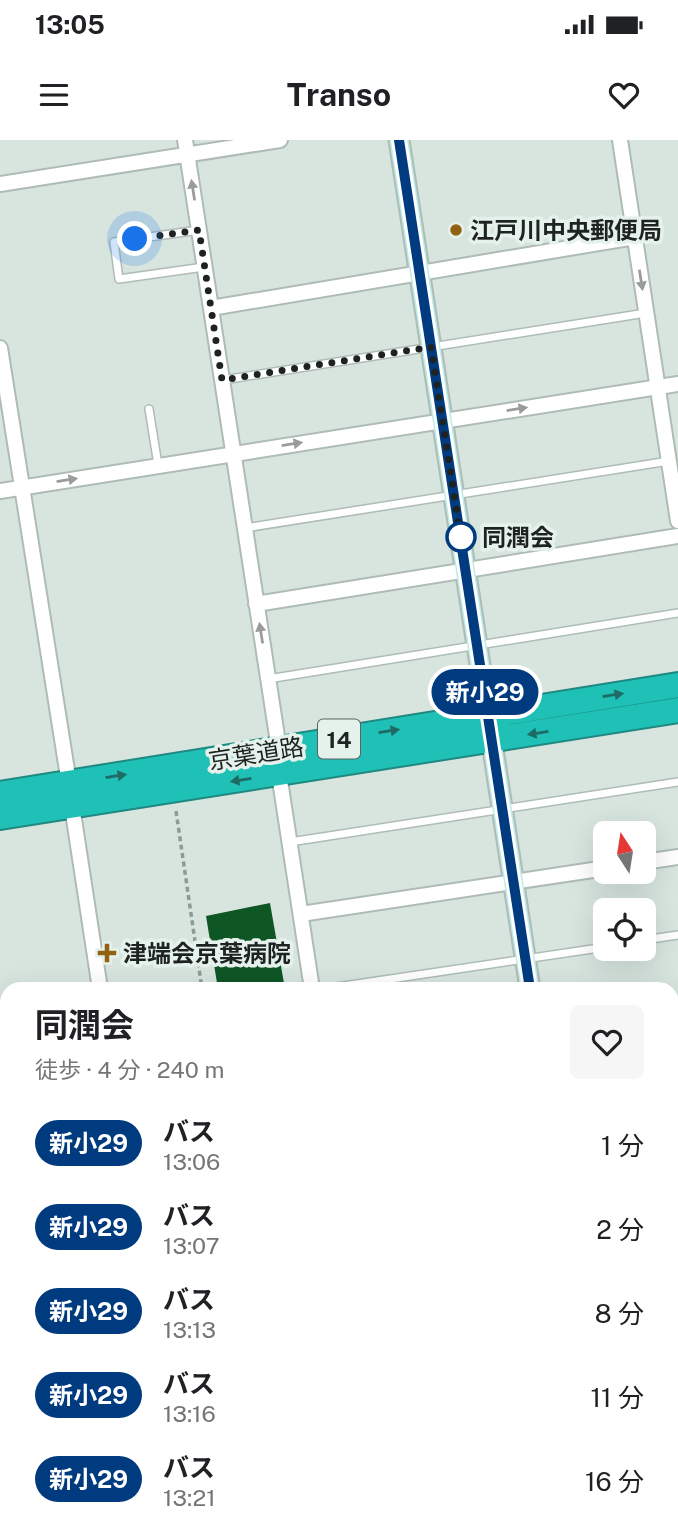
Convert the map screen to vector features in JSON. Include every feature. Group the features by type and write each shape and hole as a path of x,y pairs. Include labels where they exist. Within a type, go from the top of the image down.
{"highway":[{"name":"京葉道路","path":"0,817 70,795 279,749 678,685"},
{"name":"京葉道路","path":"0,794 70,795 173,790 678,710"}],"street":[{"path":"0,184 186,147 280,140"},
{"path":"399,140 529,982"},
{"path":"620,140 678,521"},
{"path":"186,147 279,749"},
{"path":"211,308 635,237"},
{"path":"0,348 99,982"},
{"path":"0,491 678,384"},
{"path":"256,604 678,537"},
{"path":"279,775 311,982"},
{"path":"656,860 678,857"},
{"path":"300,914 593,871"}],"lane":[{"path":"199,230 114,242 119,279 205,267"},
{"path":"222,380 646,313"},
{"path":"149,409 158,465"},
{"path":"245,528 669,461"},
{"path":"268,679 678,613"},
{"path":"289,842 678,782"},
{"path":"656,938 678,935"},
{"path":"370,982 593,949"}],"path":[{"path":"173,790 201,982"}],"building":[{"path":"270,903 284,982 217,982 206,916"}],"bus line":[{"name":"新小29","path":"399,140 529,982"}],"place":[{"name":"江戸川中央郵便局","path":"456,230"},
{"name":"同潤会","path":"461,537"},
{"name":"津端会京葉病院","path":"107,953"}],"route":[{"path":"135,239 199,230 222,380 431,347 462,545 461,537"}]}
